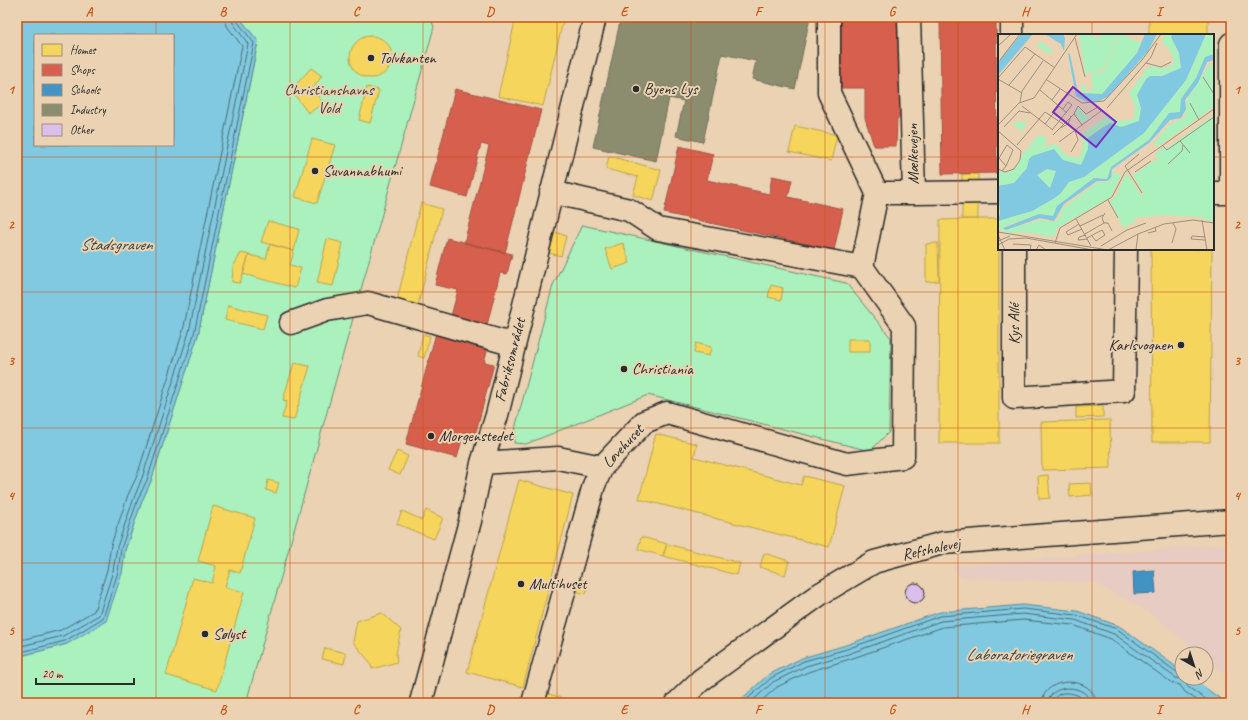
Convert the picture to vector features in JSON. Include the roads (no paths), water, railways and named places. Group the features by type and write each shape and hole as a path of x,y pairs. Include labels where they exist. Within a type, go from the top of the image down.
{"street":[{"name":"Fabriksområdet","path":"421,702 470,521 482,463 497,415 595,17"},
{"path":"551,192 629,210 658,229 862,267 877,193 829,93 829,17"},
{"name":"Mælkevejen","path":"877,193 914,193 910,17"},
{"path":"1012,17 1012,34"},
{"path":"1214,193 1231,193 1231,44"},
{"path":"914,193 998,192"},
{"name":"Kys Allé","path":"1014,250 1014,398 1124,391 1126,250"},
{"name":"Løvehuset","path":"533,703 594,485 602,467 644,422 668,413 847,464 903,457 904,326 862,267"},
{"path":"291,323 327,310 368,303 514,345"},
{"path":"482,463 558,458 602,467"},
{"name":"Refshalevej","path":"677,703 701,680 813,598 874,562 942,543 1231,521"}],"water":[{"name":"Stadsgraven","path":"17,17 239,17 258,41 198,335 151,481 142,501 125,550 122,573 106,621 67,644 17,657"},
{"name":"Laboratoriegraven","path":"1023,605 1077,611 1119,626 1174,665 1174,686 1203,686 1226,703 1082,703 1072,698 1065,698 1055,703 737,703 768,675 802,658 846,645 940,612"}],"place":[{"name":"Tolvkanten","path":"371,58"},
{"name":"Byens Lys","path":"636,89"},
{"name":"Suvannabhumi","path":"315,171"},
{"name":"Karlsvognen","path":"1181,345"},
{"name":"Christiania","path":"624,369"},
{"name":"Morgenstedet","path":"431,436"},
{"name":"Multihuset","path":"521,584"},
{"name":"Sølyst","path":"205,634"}],"park label":[{"name":"Christianshavns Vold","path":"329,99"}]}
